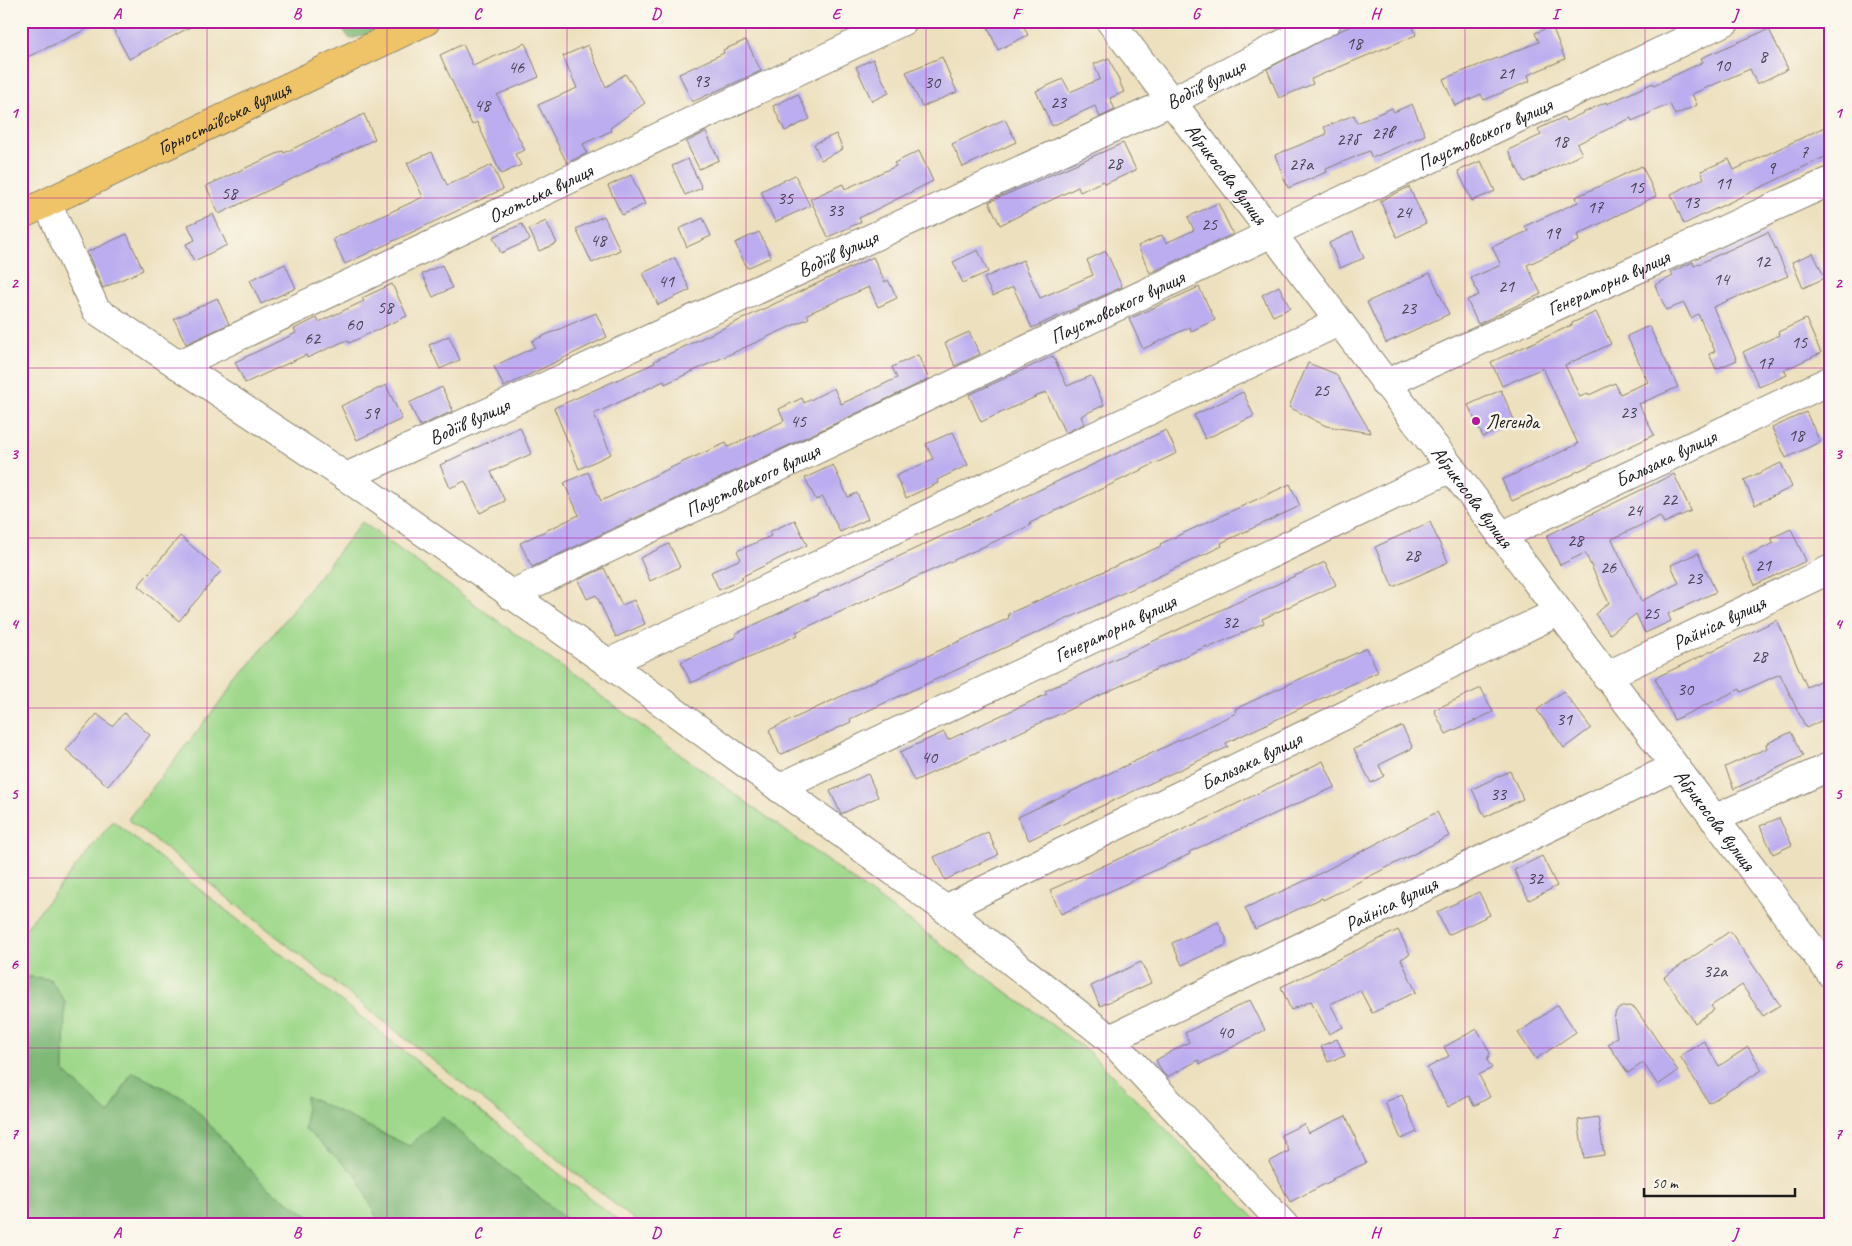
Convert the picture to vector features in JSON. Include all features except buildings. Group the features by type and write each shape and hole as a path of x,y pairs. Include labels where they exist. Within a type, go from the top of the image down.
{"main road":[{"name":"Горностаївська вулиця","path":"21,215 426,21"}],"street":[{"name":"Охотська вулиця","path":"178,365 903,21"},
{"name":"Абрикосова вулиця","path":"1110,21 1170,102 1340,322 1385,384 1451,468 1714,820 1829,969"},
{"name":"Водіїв вулиця","path":"346,477 1170,102 1327,21"},
{"name":"Паустовського вулиця","path":"510,595 1272,233 1726,21"},
{"name":"Генераторна вулиця","path":"1385,384 1831,181"},
{"path":"47,203 96,310 346,477 608,663 945,909 1110,1039 1284,1225"},
{"path":"608,663 1340,322"},
{"name":"Бальзака вулиця","path":"1501,536 1831,380"},
{"name":"Генераторна вулиця","path":"779,788 1451,468"},
{"name":"Райніса вулиця","path":"1606,676 1831,569"},
{"name":"Бальзака вулиця","path":"945,909 1558,612"},
{"path":"1714,820 1831,766"},
{"name":"Райніса вулиця","path":"1110,1039 1674,767"}],"green space":[{"path":"337,21 391,21 382,31 350,39"},
{"path":"362,522 1089,1052 1262,1225 641,1225 128,819"},
{"path":"113,821 624,1225 21,1225 21,934"},
{"path":"21,976 50,979 65,1001 64,1072 109,1114 132,1072 186,1099 266,1187 323,1225 21,1225"},
{"path":"306,1096 409,1146 442,1117 573,1225 380,1225 357,1176 305,1129"}],"place":[{"name":"Легенда","path":"1476,421"}]}
